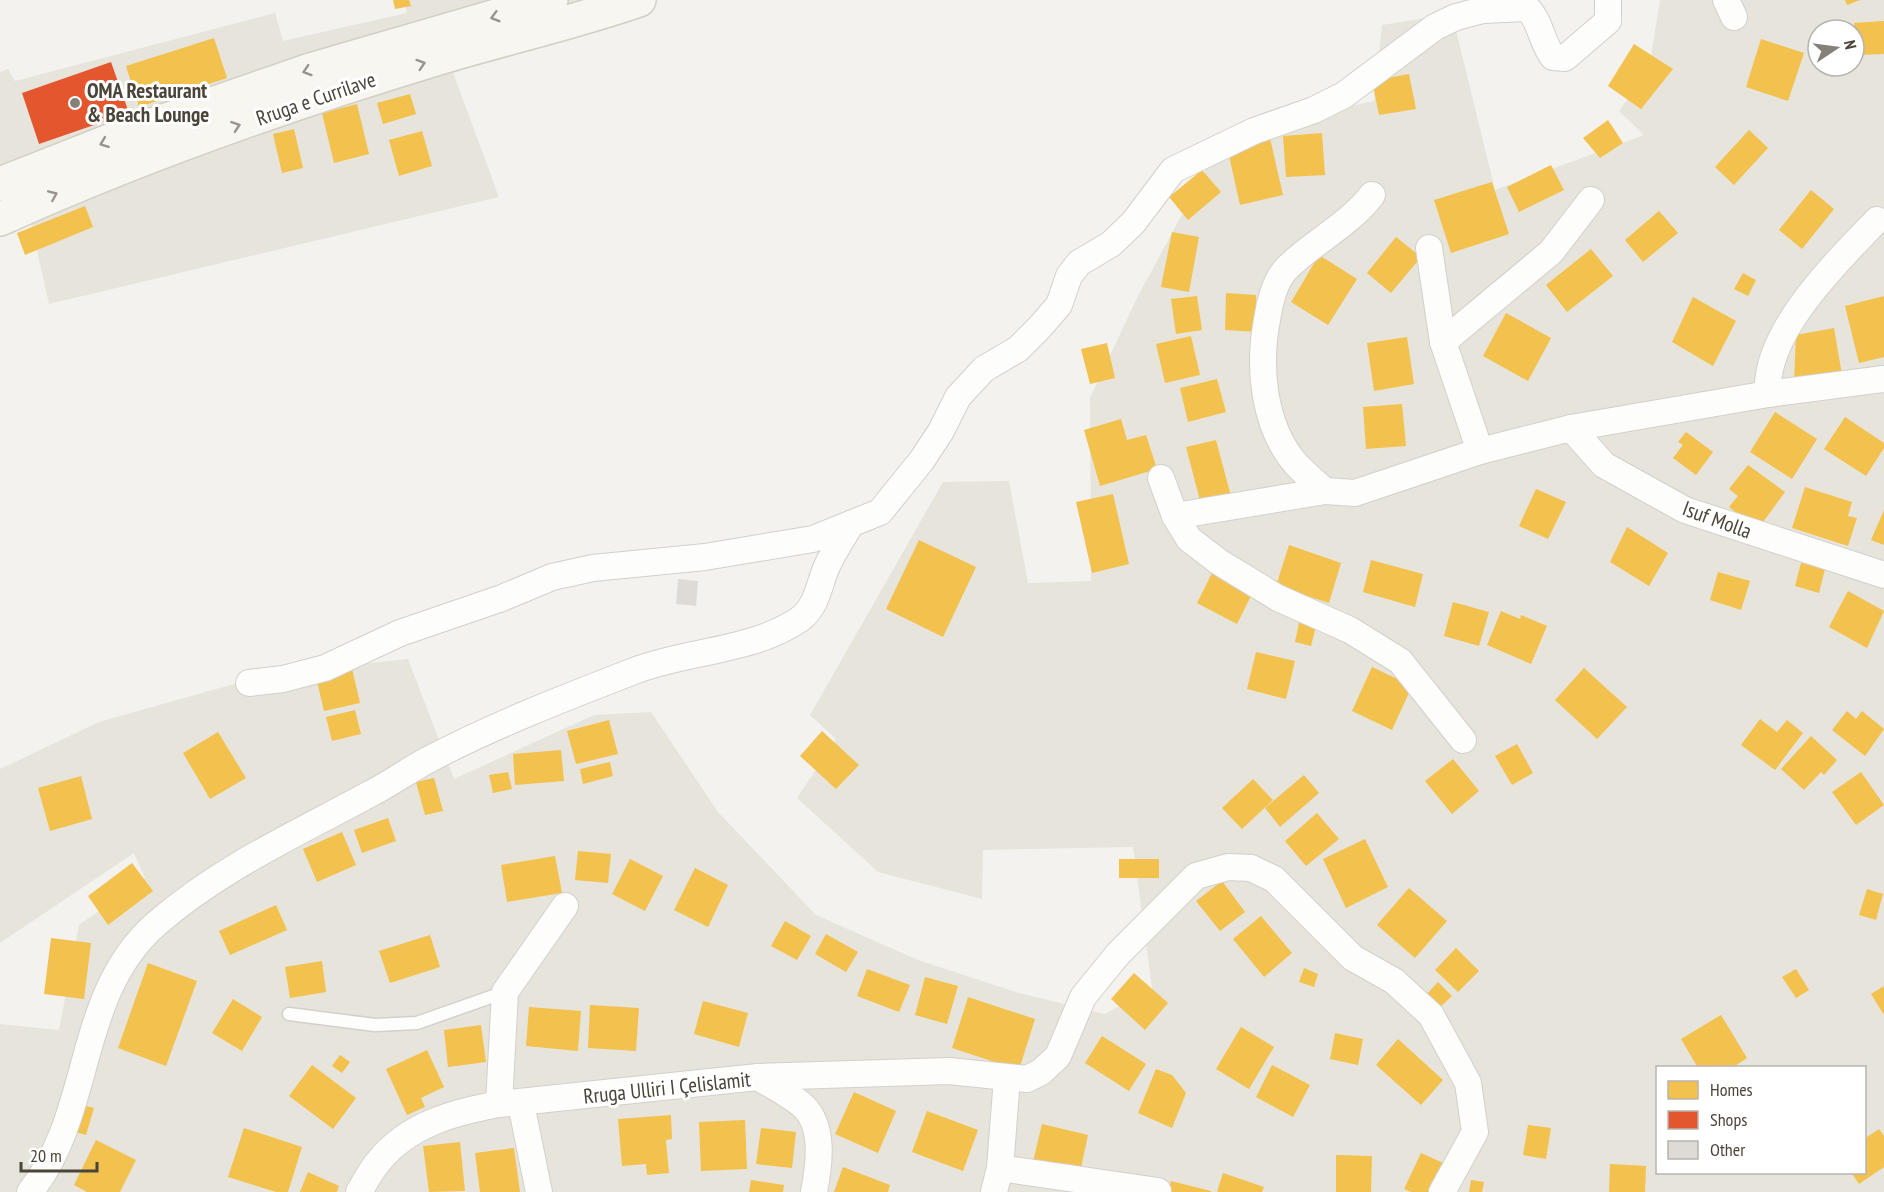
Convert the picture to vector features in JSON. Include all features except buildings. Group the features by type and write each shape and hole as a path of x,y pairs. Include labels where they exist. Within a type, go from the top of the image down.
{"main road":[{"name":"Rruga e Currilave","path":"0,184 132,132 310,70 551,0"},
{"name":"Rruga e Currilave","path":"0,219 128,163 304,102 438,59 639,0"}],"street":[{"path":"249,683 283,679 325,668 400,633 492,602 552,577 604,567 705,557 813,539 880,512 922,460 941,431 958,397 984,369 1018,349 1032,335 1059,305 1069,276 1079,263 1111,244 1133,223 1173,170 1254,131 1314,110 1344,95 1435,27 1456,16 1483,10 1527,8 1534,15 1545,47 1553,57 1565,58 1608,21 1608,0"},
{"path":"1325,491 1294,462 1274,426 1265,389 1262,345 1269,305 1284,271 1324,237 1360,211 1372,195"},
{"path":"1443,342 1551,252 1591,200"},
{"path":"1768,394 1767,377 1775,355 1800,311 1832,268 1876,220"},
{"path":"1429,248 1443,342 1480,451"},
{"path":"1175,516 1325,491 1355,493 1480,451 1571,428 1768,394 1884,379"},
{"name":"Isuf Molla","path":"1571,428 1604,465 1685,510 1884,575"},
{"path":"1161,478 1175,516 1189,539 1220,562 1278,598 1350,630 1400,661 1463,740"},
{"path":"30,1192 59,1142 74,1103 96,1016 114,975 132,947 156,924 242,862 369,795 427,761 506,724 665,659 768,637 803,617 816,599 827,566 850,525"},
{"name":"Rruga Ulliri I Çelislamit","path":"359,1192 380,1160 405,1137 459,1111 758,1077 949,1071 1027,1079 1041,1071 1058,1056 1083,997 1118,954 1196,876 1228,867 1251,867 1274,879 1353,958 1394,981 1431,1015 1468,1083 1475,1132 1442,1192"},
{"path":"539,1192 510,1104 505,992 565,906"},
{"path":"758,1077 804,1107 811,1121 821,1158 814,1192"},
{"path":"1007,1078 997,1180 1158,1191"}],"lane":[{"path":"289,1014 375,1025 417,1023 505,992"}],"shaded area":[{"path":"404,0 592,0 441,40 499,197 49,304 23,188 0,197 0,72 8,69 15,81 275,13 283,41 407,13"},
{"path":"1660,0 1884,0 1884,1192 0,1192 0,1024 59,1030 79,925 145,878 134,853 0,943 0,769 99,722 269,674 408,659 454,779 594,715 651,712 718,812 816,915 918,960 1019,993 1105,1014 1152,988 1133,847 983,850 982,899 878,872 797,798 836,739 810,715 943,482 1009,481 1028,583 1091,581 1090,398 1137,298 1216,151 1270,124 1374,101 1382,25 1452,14 1495,190 1644,135 1619,111 1649,69"}],"place":[{"name":"OMA Restaurant & Beach Lounge","path":"75,103"}]}
